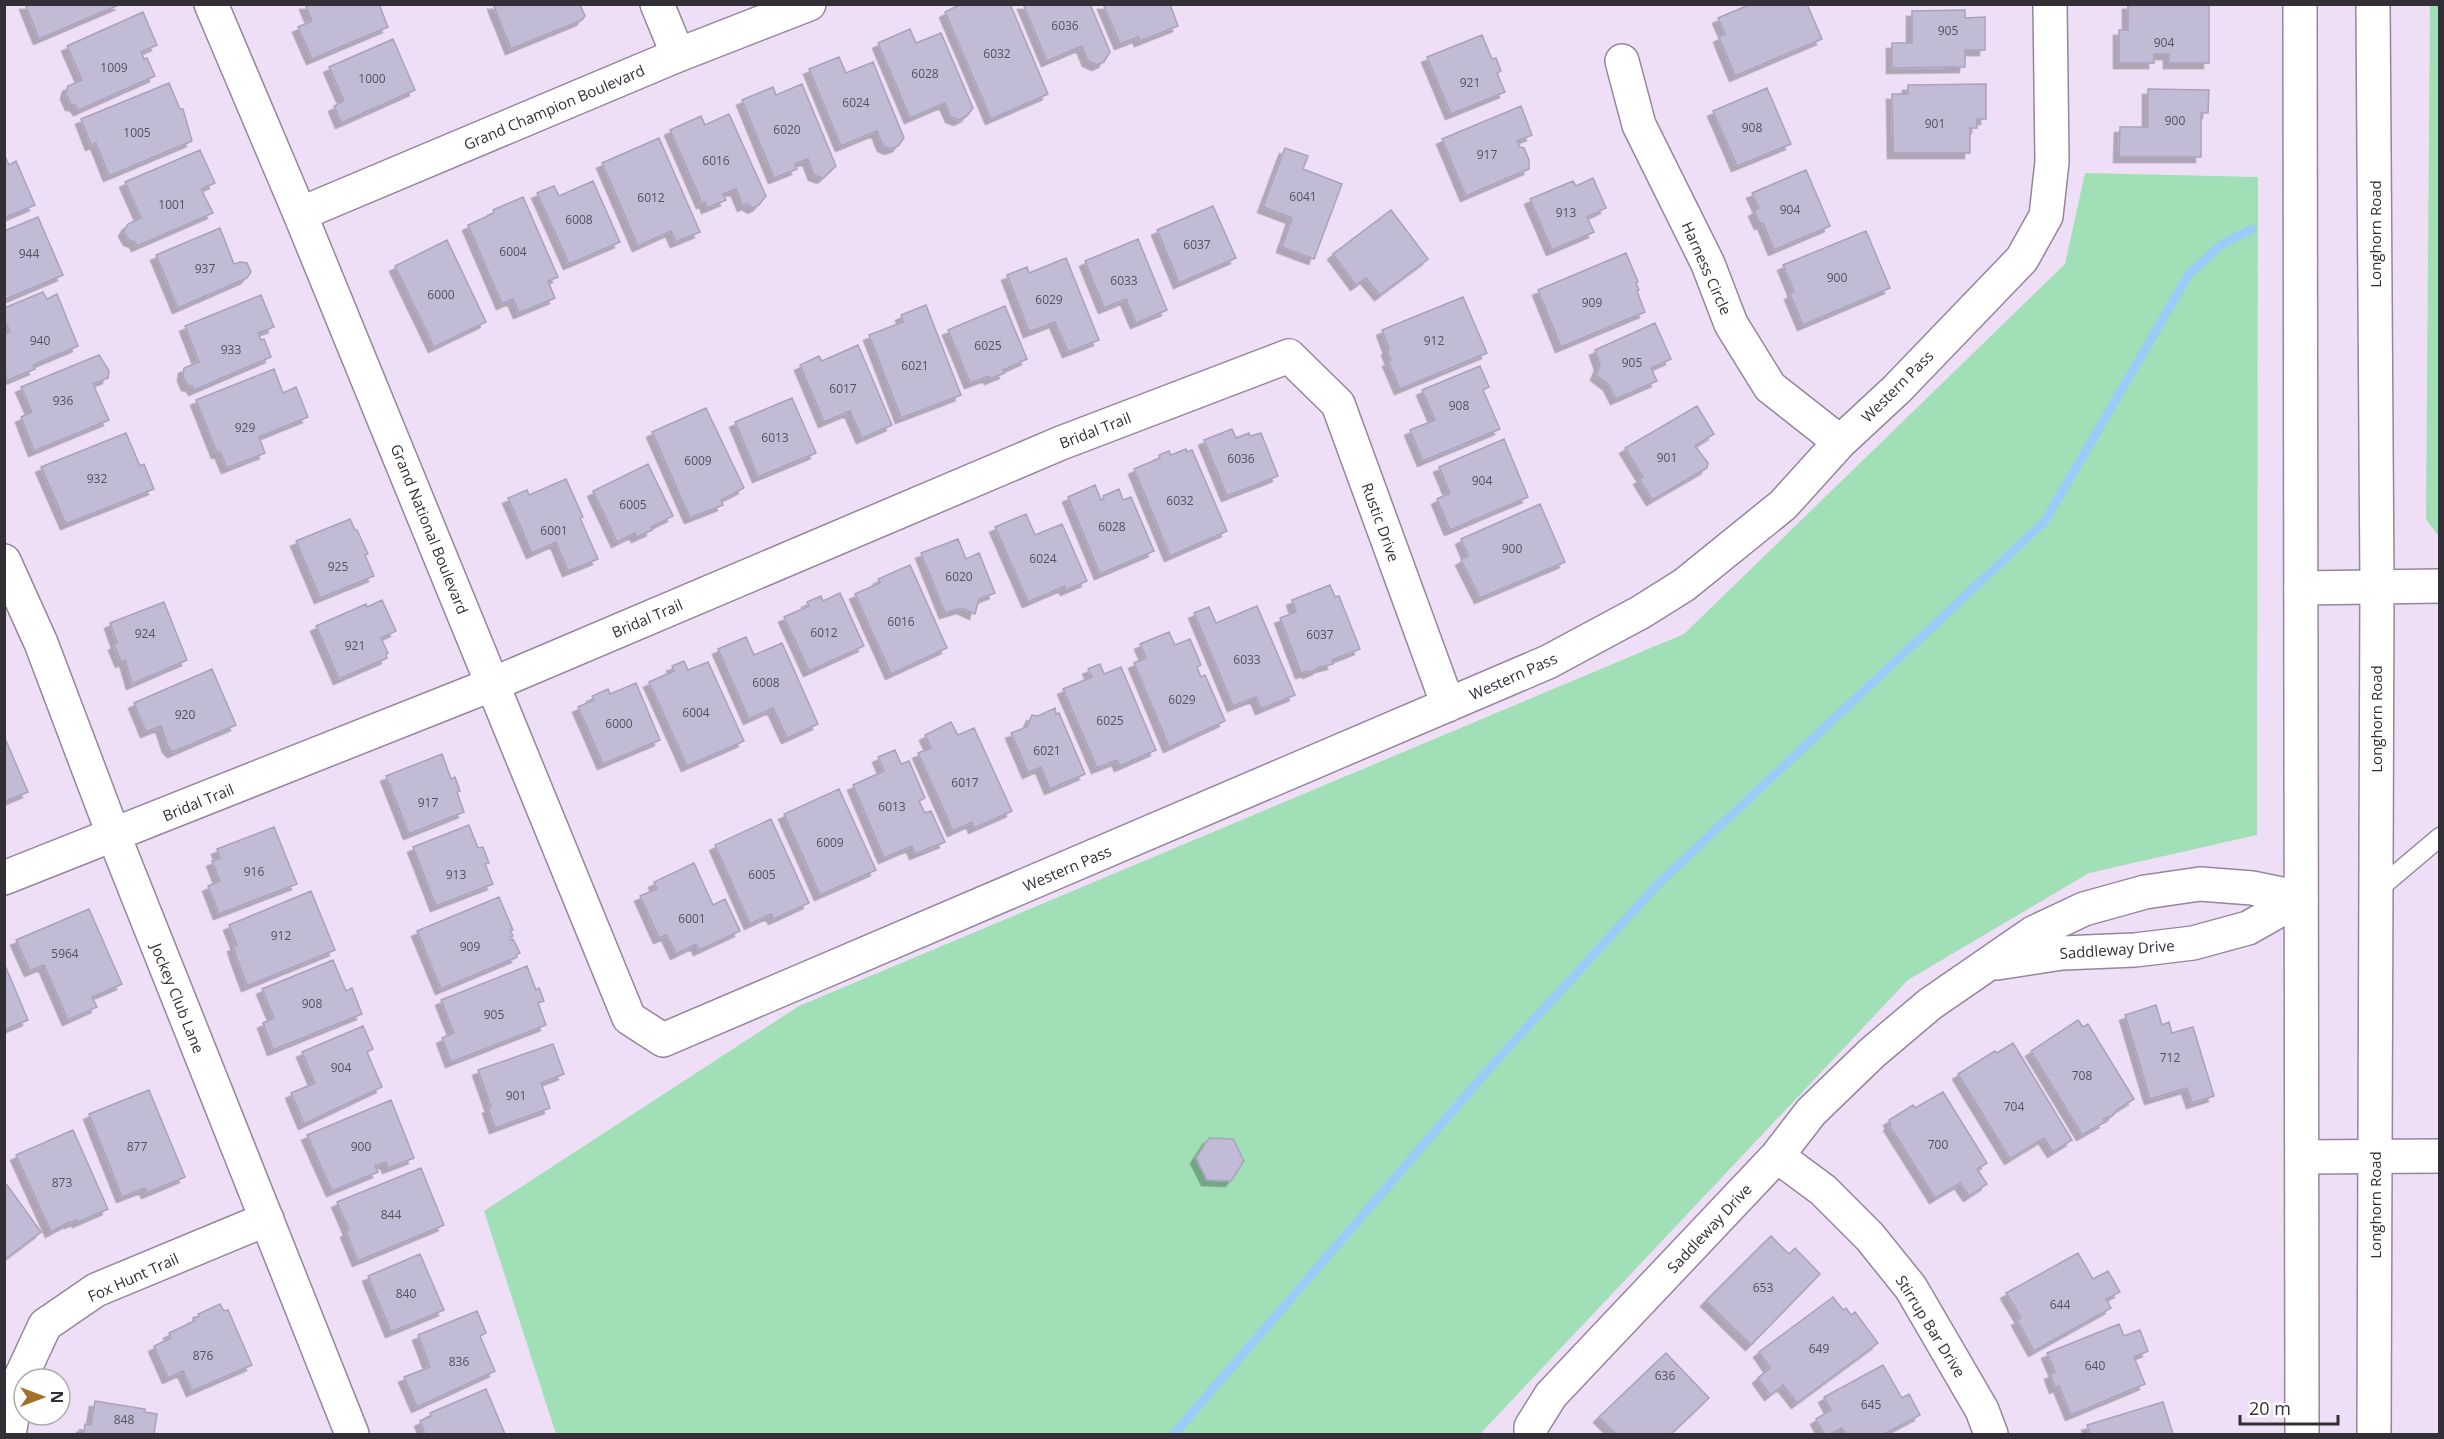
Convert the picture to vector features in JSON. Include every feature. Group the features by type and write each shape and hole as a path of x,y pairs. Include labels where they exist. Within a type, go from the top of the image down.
{"street":[{"name":"Grand National Boulevard","path":"211,4 300,214 629,1018 663,1040"},
{"path":"657,4 678,55"},
{"name":"Grand Champion Boulevard","path":"300,214 678,55 808,4"},
{"name":"Western Pass","path":"663,1040 1548,662 1641,612 1684,585 1784,505 1840,442 1897,389 2022,259 2046,216 2052,162 2050,4"},
{"path":"2300,4 2301,1434"},
{"name":"Longhorn Road","path":"2373,4 2377,586 2374,1434"},
{"name":"Harness Circle","path":"1622,61 1639,124 1708,264 1731,324 1770,387 1840,442"},
{"name":"Bridal Trail","path":"4,878 493,684 1061,443 1289,356"},
{"name":"Rustic Drive","path":"1289,356 1338,404 1448,705"},
{"name":"Jockey Club Lane","path":"4,561 41,643 114,836 352,1434"},
{"path":"2301,588 2439,586"},
{"name":"Saddleway Drive","path":"1531,1434 1531,1427 1551,1395 1777,1155 1811,1112 1872,1053 1930,1004 1986,965 2033,933 2084,909 2145,892 2200,884 2252,888 2301,898"},
{"name":"Saddleway Drive","path":"1986,965 2062,953 2135,951 2193,943 2248,928 2301,898"},
{"name":"Stirrup Bar Drive","path":"1777,1155 1823,1190 1870,1237 1911,1288 1982,1410 1991,1434"},
{"path":"2302,1157 2439,1156"},
{"name":"Fox Hunt Trail","path":"9,1434 19,1381 45,1324 96,1290 267,1219"}],"lane":[{"path":"2376,891 2439,837"}],"green space":[{"path":"2439,4 2439,537 2426,519 2430,5"},
{"path":"2085,173 2258,177 2257,835 2089,873 1908,980 1480,1434 556,1434 484,1211 799,1006 1684,634 2065,264"}],"building":[{"path":"25,4 121,4 39,39"},
{"path":"305,4 379,4 388,27 312,59 298,27 312,21"},
{"path":"493,4 577,4 585,16 582,20 511,49"},
{"path":"961,4 1010,4 1048,94 991,119 945,12"},
{"path":"1023,4 1090,4 1110,52 1104,62 1097,65 1088,61 1082,46 1047,61"},
{"path":"1103,4 1170,4 1178,26 1140,41 1138,37 1120,44"},
{"path":"1751,4 1807,4 1822,39 1735,76 1719,37 1725,34 1718,18"},
{"path":"2128,4 2209,4 2209,63 2169,63 2169,54 2154,54 2154,63 2119,63 2119,30 2128,30"},
{"path":"1965,10 1965,18 1985,17 1985,50 1965,50 1965,67 1892,68 1892,43 1912,43 1912,11"},
{"path":"143,12 157,45 141,52 144,59 147,58 155,76 79,110 75,105 71,105 66,94 68,86 82,80 67,46"},
{"path":"910,29 916,43 941,33 973,108 967,116 959,120 951,117 945,103 910,118 878,43"},
{"path":"1482,35 1492,59 1496,58 1501,71 1497,73 1505,92 1451,114 1427,57"},
{"path":"393,39 415,90 341,123 334,106 344,101 329,67"},
{"path":"839,57 846,73 873,62 904,138 898,146 890,149 883,146 877,131 841,146 809,69"},
{"path":"169,83 180,109 183,109 192,141 109,176 96,143 91,145 81,119"},
{"path":"802,84 836,166 823,178 814,175 808,159 795,164 797,169 774,178 742,100 773,87 776,95"},
{"path":"1986,84 1986,119 1977,119 1977,128 1970,128 1970,153 1893,153 1892,94 1908,94 1908,85"},
{"path":"1767,88 1791,144 1737,166 1713,111"},
{"path":"2148,89 2209,90 2208,113 2201,113 2201,157 2119,157 2120,127 2148,127"},
{"path":"1521,106 1532,135 1517,141 1520,147 1524,148 1529,160 1529,169 1466,196 1442,139"},
{"path":"729,114 766,196 759,205 753,208 747,204 743,206 736,189 723,194 726,200 707,208 705,202 702,203 670,130 701,116 705,125"},
{"path":"659,138 700,232 676,242 671,231 638,246 602,163"},
{"path":"1285,148 1308,156 1303,169 1342,184 1314,259 1282,247 1292,218 1263,207"},
{"path":"200,150 215,183 201,189 213,213 137,246 135,242 129,240 124,231 128,224 141,218 125,182"},
{"path":"4,154 9,165 16,161 35,205 4,218"},
{"path":"1806,170 1830,226 1774,250 1763,223 1760,224 1754,211 1759,208 1752,193"},
{"path":"1593,178 1606,208 1587,217 1594,232 1552,250 1530,199 1573,181 1576,186"},
{"path":"593,181 620,242 569,264 537,193 554,186 559,196"},
{"path":"523,197 558,277 548,281 555,298 519,313 513,299 502,304 468,225 494,213 493,210"},
{"path":"1213,206 1236,258 1179,283 1157,230"},
{"path":"1391,210 1428,259 1380,295 1366,278 1356,285 1333,254"},
{"path":"38,217 63,275 4,300 4,231"},
{"path":"220,228 234,264 247,263 251,272 247,278 178,308 156,255"},
{"path":"1866,231 1890,288 1803,325 1790,294 1794,292 1783,265"},
{"path":"1138,239 1167,310 1136,323 1126,299 1104,308 1085,261"},
{"path":"447,240 486,322 434,347 395,266"},
{"path":"1626,253 1638,282 1636,283 1639,290 1637,291 1645,312 1561,347 1538,290"},
{"path":"1066,258 1099,340 1068,352 1055,322 1029,332 1007,275 1027,267 1029,273"},
{"path":"43,292 47,299 57,294 78,346 33,365 35,369 6,381 4,335 10,332 4,318 4,308"},
{"path":"261,295 274,327 258,333 261,340 264,339 271,357 194,390 192,386 187,385 183,376 184,368 199,362 185,326"},
{"path":"1463,297 1487,353 1400,389 1388,361 1391,360 1387,350 1389,349 1382,330"},
{"path":"926,305 961,395 901,418 869,335 903,322 901,315"},
{"path":"1005,306 1027,359 1003,370 1005,373 970,383 948,330"},
{"path":"1655,323 1671,359 1651,368 1657,381 1616,399 1609,385 1596,375 1600,365 1595,350"},
{"path":"858,345 892,425 862,438 850,411 824,422 800,365 819,356 822,361"},
{"path":"99,355 109,371 108,378 93,384 109,420 34,451 21,417 32,412 21,387"},
{"path":"1480,366 1489,387 1483,390 1500,429 1423,461 1410,430 1435,420 1422,390"},
{"path":"274,369 283,393 296,387 308,417 259,437 265,453 227,468 220,452 217,453 196,400"},
{"path":"792,398 816,453 758,477 735,422"},
{"path":"1697,406 1714,434 1695,446 1708,463 1707,468 1652,500 1639,479 1643,477 1625,448"},
{"path":"706,408 744,488 721,500 723,505 690,518 652,432"},
{"path":"1232,429 1236,438 1249,433 1250,436 1261,433 1278,476 1227,496 1204,440"},
{"path":"126,433 140,466 144,464 154,489 66,524 41,467"},
{"path":"1504,439 1528,497 1450,530 1437,499 1450,493 1439,467"},
{"path":"1186,449 1187,452 1192,450 1227,531 1170,556 1134,469 1160,458 1159,455 1169,451 1171,455"},
{"path":"648,464 673,516 637,537 635,533 617,542 593,491"},
{"path":"566,479 598,559 568,571 556,542 532,553 508,498 527,490 529,495"},
{"path":"1095,485 1101,500 1104,499 1103,496 1119,489 1123,500 1131,497 1154,551 1100,574 1068,497"},
{"path":"1540,504 1565,562 1480,598 1461,560 1468,556 1461,539"},
{"path":"1026,514 1035,535 1062,524 1087,581 1066,590 1065,586 1028,602 995,527"},
{"path":"350,519 368,554 365,555 374,576 320,598 296,541"},
{"path":"958,539 966,559 979,553 995,593 979,599 975,614 962,608 945,613 921,553"},
{"path":"910,565 947,648 891,674 855,594 880,583 878,579"},
{"path":"1330,585 1335,597 1339,596 1360,649 1332,660 1333,664 1308,673 1308,671 1301,673 1280,618 1296,612 1292,600"},
{"path":"840,593 864,646 809,671 784,617 809,606 807,602 821,596 823,601"},
{"path":"382,600 396,631 381,638 388,653 387,658 339,679 316,626 366,604 367,607"},
{"path":"164,602 187,660 132,684 125,660 121,662 114,645 117,643 110,623"},
{"path":"1257,606 1295,695 1261,709 1256,697 1233,706 1194,613 1209,607 1216,623"},
{"path":"1169,632 1175,645 1190,639 1201,665 1197,667 1201,677 1205,675 1225,721 1169,747 1134,663 1146,658 1140,644"},
{"path":"746,637 754,655 782,643 818,724 787,738 773,708 749,719 718,649"},
{"path":"684,661 688,670 708,662 744,741 687,766 649,682 674,671 672,666"},
{"path":"1100,664 1104,674 1121,667 1156,750 1120,766 1117,760 1097,768 1063,689 1092,677 1088,669"},
{"path":"212,669 236,725 173,752 168,747 161,726 146,732 134,703"},
{"path":"636,683 660,740 603,764 578,707 594,700 592,696 608,689 610,694"},
{"path":"1055,708 1085,774 1050,789 1041,767 1028,773 1011,733 1027,727 1032,715 1038,716"},
{"path":"951,722 958,735 974,728 1012,811 974,828 972,822 953,831 918,753 931,748 925,735"},
{"path":"4,736 28,792 4,802"},
{"path":"895,750 901,764 909,761 925,798 919,801 925,813 931,811 945,842 915,854 912,846 884,858 853,785 884,771 878,757"},
{"path":"442,754 451,779 455,777 464,812 409,834 386,776"},
{"path":"839,789 876,870 820,895 784,814"},
{"path":"771,819 809,903 774,919 771,914 750,924 715,845"},
{"path":"469,825 478,848 483,847 489,863 485,864 493,884 436,906 413,847"},
{"path":"274,827 297,884 219,914 208,886 220,881 212,861 220,858 217,849"},
{"path":"694,863 713,905 725,899 740,931 699,950 696,944 676,954 667,935 659,938 640,896 657,889 654,882"},
{"path":"311,891 335,950 247,986 233,946 237,945 229,925"},
{"path":"499,897 513,930 510,930 513,936 510,937 511,940 513,939 520,953 516,955 517,957 441,989 417,931"},
{"path":"89,909 122,984 92,997 97,1007 68,1020 44,965 30,971 16,940"},
{"path":"333,960 346,991 352,988 362,1014 273,1050 263,1023 274,1018 262,989"},
{"path":"4,963 28,1020 4,1030"},
{"path":"527,966 536,990 539,988 544,1001 538,1003 546,1025 451,1062 442,1038 454,1033 441,1000"},
{"path":"2156,1005 2162,1025 2169,1022 2172,1033 2193,1027 2214,1096 2192,1103 2187,1088 2150,1099 2125,1015"},
{"path":"2078,1020 2083,1027 2088,1024 2134,1099 2118,1109 2112,1116 2103,1119 2105,1122 2082,1135 2031,1051"},
{"path":"363,1026 373,1049 367,1052 382,1087 304,1124 291,1093 315,1083 302,1052"},
{"path":"2013,1043 2072,1140 2053,1152 2044,1138 2010,1159 1958,1074 1995,1051 1997,1053"},
{"path":"553,1044 564,1074 541,1083 550,1108 495,1128 488,1108 491,1107 478,1070"},
{"path":"149,1090 185,1177 147,1193 145,1188 122,1197 89,1114"},
{"path":"1943,1092 1987,1163 1977,1169 1987,1184 1969,1196 1960,1183 1935,1198 1889,1125 1891,1124 1889,1120 1913,1105 1915,1108"},
{"path":"391,1100 414,1158 388,1168 386,1162 375,1166 378,1172 332,1191 307,1135"},
{"path":"73,1130 108,1209 78,1222 77,1220 69,1222 51,1232 16,1155"},
{"path":"1209,1138 1233,1139 1244,1161 1231,1181 1207,1180 1196,1158"},
{"path":"421,1168 444,1225 358,1261 346,1232 349,1230 337,1202"},
{"path":"7,1185 41,1232 4,1260 4,1186"},
{"path":"1771,1236 1789,1254 1795,1248 1820,1274 1751,1345 1706,1301"},
{"path":"2078,1253 2093,1279 2108,1271 2120,1292 2106,1299 2111,1308 2034,1351 2017,1320 2021,1318 2006,1293"},
{"path":"420,1254 444,1310 391,1332 368,1276"},
{"path":"1833,1297 1843,1310 1846,1308 1851,1315 1855,1312 1878,1343 1797,1403 1783,1385 1770,1395 1758,1378 1770,1368 1759,1352"},
{"path":"220,1304 224,1311 228,1310 252,1365 192,1391 183,1371 168,1378 154,1346 171,1338 169,1333 195,1321 193,1318 199,1316 198,1314"},
{"path":"477,1311 486,1333 480,1336 495,1371 417,1407 404,1377 430,1367 418,1335"},
{"path":"2119,1324 2124,1336 2140,1330 2148,1351 2134,1357 2145,1384 2071,1415 2059,1386 2055,1388 2050,1374 2055,1372 2047,1353"},
{"path":"1666,1353 1709,1398 1671,1434 1616,1434 1599,1417"},
{"path":"1883,1365 1902,1398 1909,1394 1920,1415 1884,1434 1846,1434 1842,1428 1830,1434 1824,1434 1816,1419 1831,1410 1824,1397"},
{"path":"486,1389 505,1434 425,1434 420,1421 431,1416 430,1413"},
{"path":"95,1401 145,1409 144,1412 157,1414 154,1434 76,1434 77,1432 84,1433 85,1424 91,1425"},
{"path":"2163,1402 2173,1434 2090,1434 2087,1425"}],"waterway":[{"path":"1174,1434 1488,1070 1659,883 2045,521 2189,274 2221,245 2252,229"}]}
